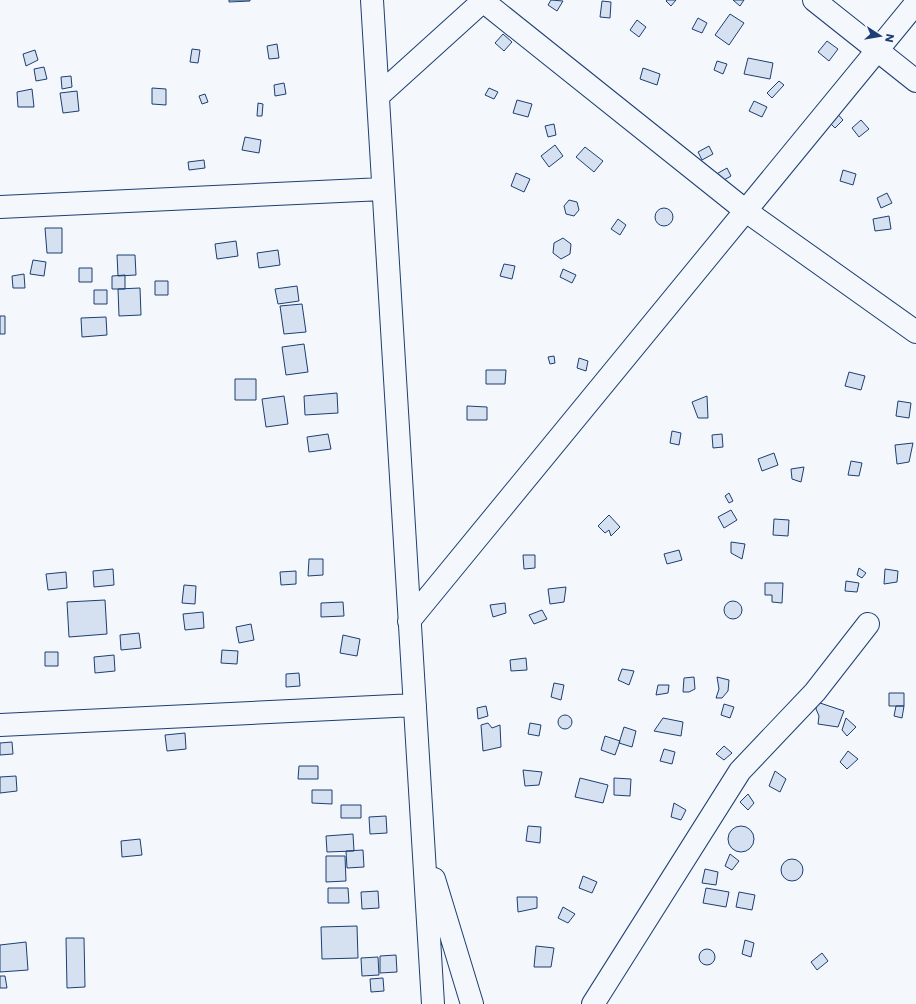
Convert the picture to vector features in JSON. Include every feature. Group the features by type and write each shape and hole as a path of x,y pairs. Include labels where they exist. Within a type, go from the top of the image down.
{"street":[{"path":"372,0 433,1004"},
{"path":"814,0 916,81"},
{"path":"378,96 483,1 746,211 916,332"},
{"path":"410,621 916,3"},
{"path":"0,207 383,189"},
{"path":"592,1004 740,771 815,692 868,624"},
{"path":"0,725 415,705"},
{"path":"423,842 472,1004"}],"building":[{"path":"229,0 250,0 250,1 229,2"},
{"path":"551,0 563,1 557,11 548,5"},
{"path":"676,0 671,6 666,1"},
{"path":"733,0 744,0 740,6"},
{"path":"602,1 611,2 610,18 600,17"},
{"path":"730,14 744,23 729,45 715,35"},
{"path":"698,18 707,23 702,33 692,29"},
{"path":"637,20 646,27 639,37 630,30"},
{"path":"503,34 512,42 504,51 495,43"},
{"path":"827,41 838,49 829,61 818,52"},
{"path":"277,44 279,58 269,59 267,46"},
{"path":"192,49 200,50 198,63 190,62"},
{"path":"35,50 38,60 26,66 23,54"},
{"path":"748,58 773,63 770,79 744,74"},
{"path":"717,61 727,64 723,74 714,70"},
{"path":"44,67 47,79 36,81 34,69"},
{"path":"643,68 660,74 657,85 640,79"},
{"path":"71,76 72,87 62,89 61,77"},
{"path":"779,81 784,85 772,98 767,93"},
{"path":"284,83 286,94 275,96 274,85"},
{"path":"152,88 166,89 166,105 152,104"},
{"path":"489,88 498,92 494,99 485,95"},
{"path":"32,89 34,107 18,107 17,92"},
{"path":"77,91 79,111 63,113 60,93"},
{"path":"205,94 208,102 202,104 199,96"},
{"path":"517,100 532,104 528,117 513,113"},
{"path":"754,101 767,107 762,117 749,111"},
{"path":"258,103 263,104 262,116 257,116"},
{"path":"834,110 843,120 835,128 825,118"},
{"path":"861,120 869,129 859,137 852,128"},
{"path":"554,124 556,135 548,137 545,126"},
{"path":"245,137 261,140 259,153 242,150"},
{"path":"555,145 563,156 549,167 541,156"},
{"path":"709,146 713,154 702,160 698,152"},
{"path":"585,147 603,161 594,172 576,157"},
{"path":"204,160 205,168 189,170 188,162"},
{"path":"727,168 731,176 717,184 713,176"},
{"path":"843,170 856,174 853,185 840,181"},
{"path":"516,173 530,179 524,192 511,186"},
{"path":"887,193 892,203 881,208 877,198"},
{"path":"569,200 577,202 579,210 574,216 566,214 564,206"},
{"path":"664,208 670,211 673,217 670,223 664,226 658,223 655,217 658,211"},
{"path":"889,216 891,229 875,231 873,219"},
{"path":"618,219 626,225 620,235 611,229"},
{"path":"45,228 62,228 62,253 47,253"},
{"path":"563,238 571,244 570,254 561,259 553,253 554,243"},
{"path":"236,241 238,256 217,259 215,244"},
{"path":"278,250 280,265 259,268 257,253"},
{"path":"117,255 135,255 136,275 118,276"},
{"path":"33,260 46,262 44,276 30,274"},
{"path":"504,264 515,266 512,279 500,276"},
{"path":"79,268 92,268 92,282 79,282"},
{"path":"563,269 576,275 572,283 560,277"},
{"path":"24,274 25,288 13,288 12,276"},
{"path":"125,275 125,289 112,289 112,276"},
{"path":"155,281 168,281 168,295 155,295"},
{"path":"297,286 299,301 278,304 275,289"},
{"path":"140,288 141,315 119,316 118,289"},
{"path":"94,290 107,290 107,304 94,304"},
{"path":"302,304 306,332 284,334 280,306"},
{"path":"0,316 5,316 5,334 0,334"},
{"path":"106,317 107,335 82,337 81,318"},
{"path":"304,344 308,372 286,375 282,347"},
{"path":"554,356 555,363 550,364 548,357"},
{"path":"579,358 588,361 586,371 577,368"},
{"path":"486,370 506,370 505,384 486,384"},
{"path":"849,372 865,376 861,390 845,386"},
{"path":"235,379 256,379 256,400 235,400"},
{"path":"337,393 338,413 305,415 304,396"},
{"path":"284,396 288,424 266,427 262,399"},
{"path":"707,396 708,418 698,418 692,402"},
{"path":"898,401 911,403 909,418 896,416"},
{"path":"467,406 487,407 487,420 467,420"},
{"path":"672,431 681,433 679,445 670,443"},
{"path":"328,434 331,449 309,452 307,437"},
{"path":"722,434 723,447 713,448 712,435"},
{"path":"913,443 909,462 897,464 895,445"},
{"path":"774,453 778,465 762,471 758,459"},
{"path":"851,461 862,463 859,476 848,475"},
{"path":"804,467 801,482 792,479 791,469"},
{"path":"729,493 733,501 729,503 725,496"},
{"path":"731,510 737,520 724,528 718,517"},
{"path":"609,515 620,527 611,536 609,530 605,533 598,526"},
{"path":"774,519 789,520 788,536 773,535"},
{"path":"731,542 745,544 742,559 731,553"},
{"path":"679,550 682,560 667,564 664,554"},
{"path":"523,555 535,555 535,568 524,569"},
{"path":"309,559 323,559 323,575 308,576"},
{"path":"859,568 866,573 862,578 857,575"},
{"path":"113,569 114,585 94,587 93,571"},
{"path":"885,569 898,571 897,582 884,584"},
{"path":"296,571 296,584 281,585 280,572"},
{"path":"66,572 67,588 48,590 46,574"},
{"path":"846,581 859,583 857,592 845,591"},
{"path":"765,583 783,583 782,603 772,602 772,595 765,595"},
{"path":"184,585 196,586 195,604 182,603"},
{"path":"566,587 564,602 550,604 548,589"},
{"path":"105,600 107,634 69,637 67,602"},
{"path":"733,601 739,604 742,610 739,616 733,619 727,616 724,610 727,604"},
{"path":"343,602 344,616 321,617 321,603"},
{"path":"505,603 506,613 493,617 490,605"},
{"path":"542,610 547,619 534,624 529,615"},
{"path":"203,612 204,628 185,630 183,614"},
{"path":"251,624 254,640 239,643 236,627"},
{"path":"139,633 141,648 121,650 120,635"},
{"path":"343,635 360,639 357,656 340,653"},
{"path":"222,650 238,651 237,664 221,663"},
{"path":"45,652 58,652 58,666 45,666"},
{"path":"114,655 115,671 95,673 94,657"},
{"path":"526,658 527,670 511,671 510,660"},
{"path":"622,669 634,671 629,685 618,680"},
{"path":"299,673 300,686 286,687 286,674"},
{"path":"694,677 695,689 689,692 683,692 684,678"},
{"path":"717,677 729,680 728,691 722,698 716,698 719,689"},
{"path":"554,683 564,685 561,700 551,697"},
{"path":"658,685 669,685 668,693 656,695"},
{"path":"889,693 904,693 904,706 889,706"},
{"path":"817,702 844,711 838,727 818,724 819,716 816,709"},
{"path":"724,704 734,707 730,718 721,715"},
{"path":"486,706 488,716 478,719 477,708"},
{"path":"896,706 904,706 902,718 894,716"},
{"path":"562,715 568,715 572,719 572,725 568,729 562,729 558,725 558,719"},
{"path":"663,718 683,722 681,736 654,731"},
{"path":"846,718 856,727 847,736 842,730"},
{"path":"488,723 492,728 500,725 501,747 483,751 481,725"},
{"path":"530,723 541,725 539,736 528,734"},
{"path":"624,727 636,731 632,747 619,743"},
{"path":"185,733 186,749 167,751 165,735"},
{"path":"605,736 620,741 615,755 601,750"},
{"path":"12,742 13,754 0,755 0,743"},
{"path":"724,746 732,753 724,760 716,754"},
{"path":"664,749 675,752 672,764 660,761"},
{"path":"848,751 858,759 847,769 840,762"},
{"path":"299,766 318,766 318,779 298,779"},
{"path":"523,770 542,772 539,785 525,786"},
{"path":"775,771 786,779 780,792 769,786"},
{"path":"16,776 17,791 0,793 0,777"},
{"path":"580,778 608,785 603,803 575,797"},
{"path":"614,778 631,779 630,796 614,795"},
{"path":"312,790 332,790 332,804 312,803"},
{"path":"748,794 754,803 748,810 740,802"},
{"path":"674,803 686,810 681,820 671,817"},
{"path":"341,805 361,805 361,818 341,818"},
{"path":"386,816 387,833 370,834 369,817"},
{"path":"528,826 541,827 540,843 526,841"},
{"path":"741,826 750,830 754,839 750,848 741,852 732,848 728,839 732,830"},
{"path":"353,834 354,851 327,852 326,836"},
{"path":"140,839 142,855 122,857 121,841"},
{"path":"363,850 364,867 347,868 346,851"},
{"path":"730,854 739,861 732,870 725,866"},
{"path":"326,856 345,856 346,881 326,882"},
{"path":"792,859 800,862 803,870 800,878 792,881 784,878 781,870 784,862"},
{"path":"705,869 718,872 716,885 702,883"},
{"path":"583,876 597,882 592,893 579,888"},
{"path":"328,888 348,888 349,903 328,903"},
{"path":"706,888 729,892 726,907 703,903"},
{"path":"378,891 379,908 362,909 361,892"},
{"path":"739,892 755,895 752,910 736,907"},
{"path":"517,897 537,897 537,908 518,912"},
{"path":"563,907 575,914 568,923 558,918"},
{"path":"357,926 358,958 322,959 321,927"},
{"path":"66,938 84,938 85,987 67,988"},
{"path":"745,940 754,943 751,957 742,954"},
{"path":"26,942 28,970 0,972 0,945"},
{"path":"536,946 554,948 551,967 534,967"},
{"path":"707,949 713,951 715,957 713,963 707,965 701,963 699,957 701,951"},
{"path":"822,953 828,961 817,970 811,962"},
{"path":"396,955 397,972 380,973 380,956"},
{"path":"378,957 379,975 362,976 361,958"},
{"path":"0,976 5,976 7,988 0,988"},
{"path":"383,978 384,991 371,992 370,979"}]}
